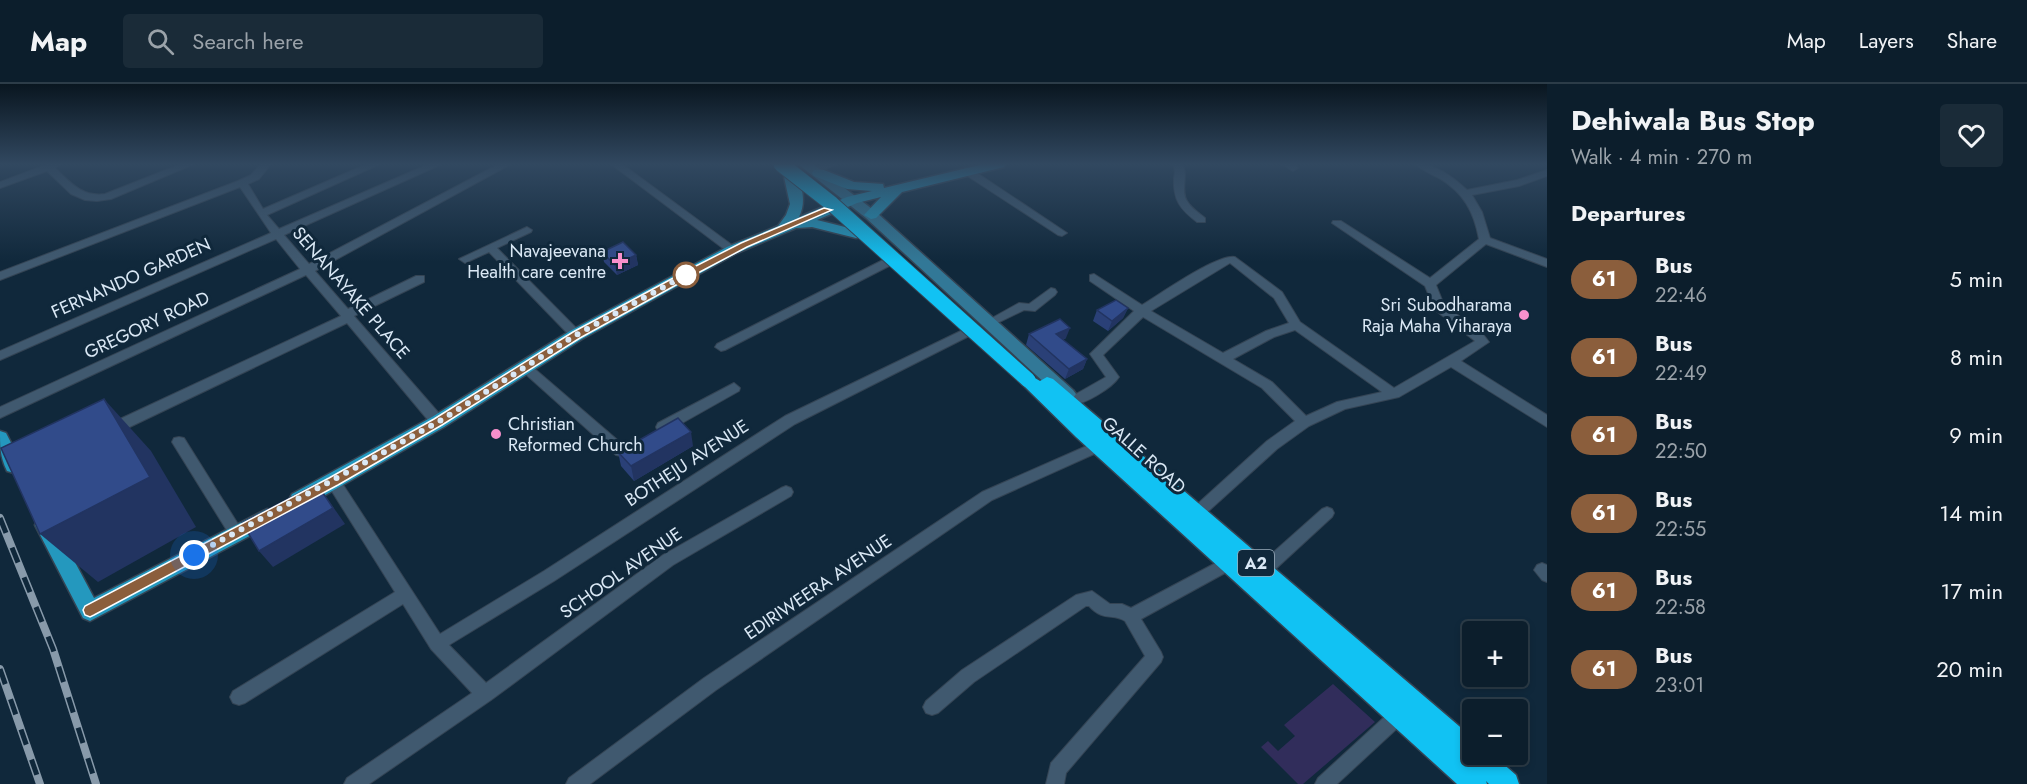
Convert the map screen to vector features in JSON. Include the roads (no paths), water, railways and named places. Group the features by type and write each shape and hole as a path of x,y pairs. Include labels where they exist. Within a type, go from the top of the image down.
{"highway":[{"name":"GALLE ROAD","path":"823,197 1033,377"},
{"name":"GALLE ROAD","path":"837,197 1033,377 1229,563 1475,784"},
{"name":"GALLE ROAD","path":"1092,434 1198,512 1462,744"},
{"name":"GALLE ROAD","path":"1485,765 1507,784"}],"main road":[{"path":"784,227 794,215 797,197"},
{"path":"816,197 967,332 1092,434"},
{"path":"848,197 871,215 1074,401 1092,434"},
{"path":"34,505 90,610 333,481 438,422 576,335 732,250 864,197"},
{"path":"871,215 890,197"},
{"path":"784,227 812,223 856,234"},
{"path":"881,256 884,243 900,242"},
{"path":"0,438 23,475"}],"street":[{"path":"82,197 84,199 108,197"},
{"path":"0,276 206,197"},
{"name":"SENANAYAKE PLACE","path":"250,197 277,234 438,422"},
{"path":"261,214 301,197"},
{"name":"FERNANDO GARDEN","path":"0,356 362,197"},
{"name":"GREGORY ROAD","path":"0,413 309,269 445,197"},
{"path":"660,197 732,250"},
{"path":"1007,197 1062,233"},
{"path":"1179,197 1182,206 1201,220"},
{"path":"1468,197 1483,224 1485,240"},
{"path":"1198,512 1272,445 1304,422 1342,405 1394,394 1483,342 1439,307 1430,284 1337,223"},
{"path":"465,259 527,230"},
{"path":"1485,240 1547,263"},
{"path":"1430,284 1485,240"},
{"path":"491,248 576,335"},
{"path":"721,347 881,256"},
{"path":"1074,401 1109,382 1113,377 1096,354 1142,311 1230,259 1278,295 1296,325 1394,394"},
{"path":"1094,278 1142,311 1267,385 1304,422"},
{"path":"100,435 420,279"},
{"path":"989,323 1023,306 1031,308 1051,292"},
{"path":"1223,359 1270,334 1296,325"},
{"name":"BOTHEJU AVENUE","path":"437,644 549,576 790,420 967,332"},
{"path":"1450,360 1547,422"},
{"path":"525,367 621,451 734,387"},
{"name":"EDIRIWEERA AVENUE","path":"575,784 710,684 987,496 1092,434"},
{"path":"179,442 236,533"},
{"path":"333,481 437,644 484,694"},
{"name":"SCHOOL AVENUE","path":"353,784 484,694 668,560 786,492"},
{"path":"1264,570 1327,513"},
{"path":"1131,616 1229,563"},
{"path":"239,697 405,594"},
{"path":"932,707 968,676 1082,600 1092,598 1103,610 1115,613 1122,611 1131,616 1155,657 1057,769 1055,784"},
{"path":"1324,784 1398,716"}],"railway":[{"path":"0,518 53,649 96,784"},
{"path":"0,669 40,784"}],"place":[{"name":"Navajeevana Health care centre","path":"620,261"},
{"name":"Sri Subodharama Raja Maha Viharaya","path":"1524,315"},
{"name":"Christian Reformed Church","path":"496,434"}]}
